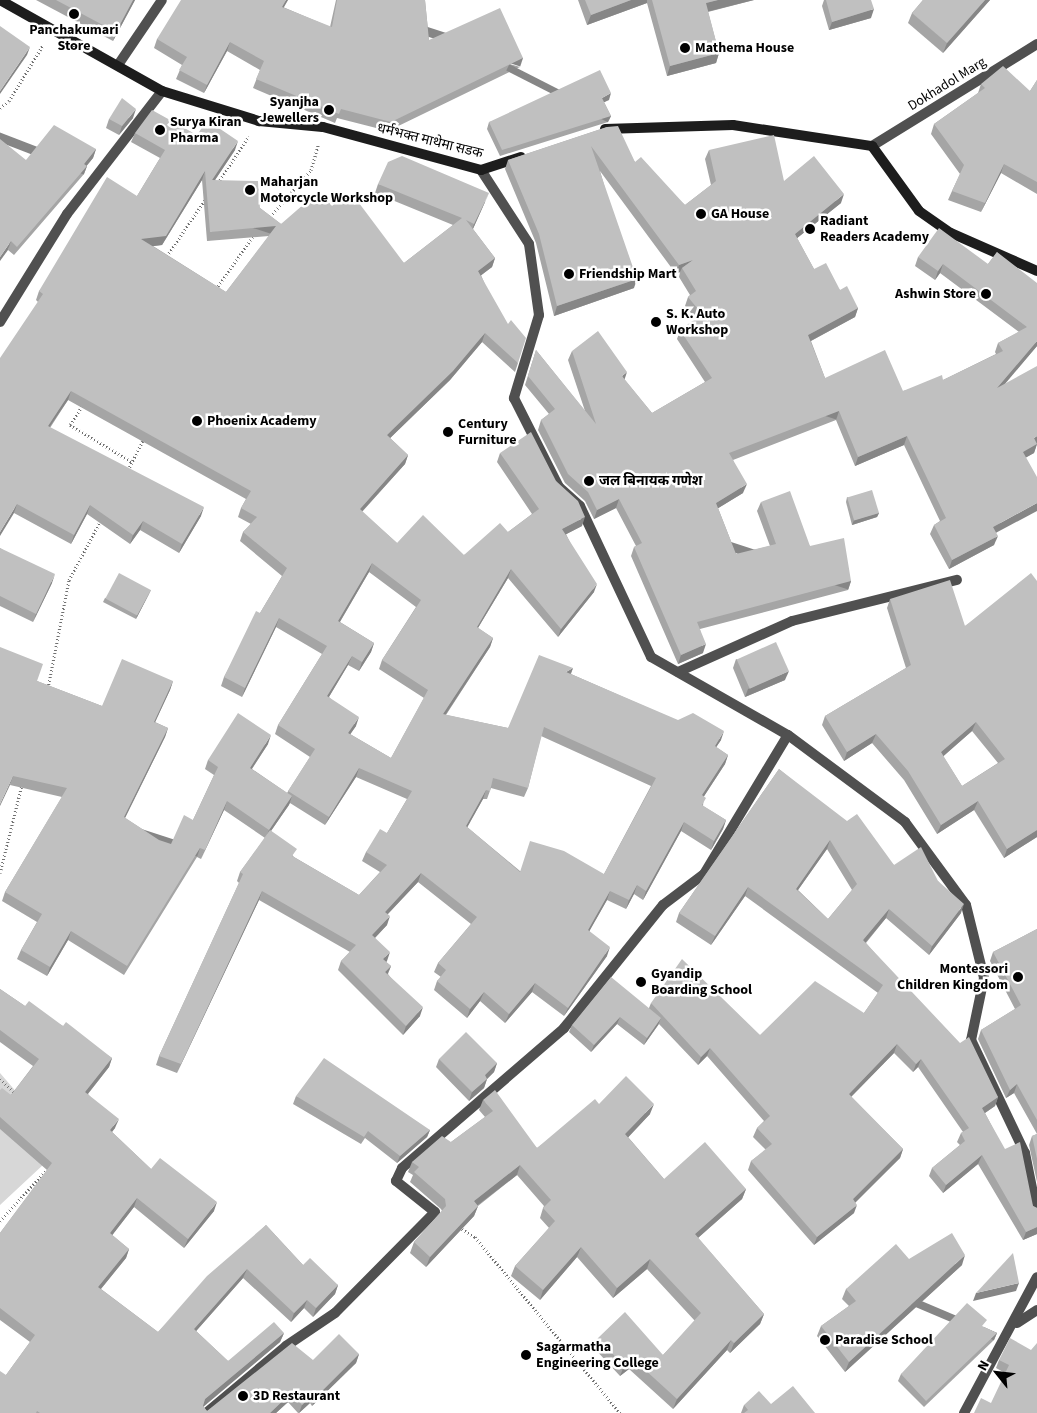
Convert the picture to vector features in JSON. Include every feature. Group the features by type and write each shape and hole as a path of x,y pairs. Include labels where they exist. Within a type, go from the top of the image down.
{"main road":[{"name":"धर्मभक्त माथेमा सडक","path":"0,0 53,27 162,91 259,121 323,127 482,170 537,151"},
{"path":"593,132 733,125 872,146 918,212 951,233 1037,271"}],"street":[{"path":"118,65 162,0"},
{"name":"Dokhadol Marg","path":"872,146 1037,44"},
{"path":"0,322 67,214 162,91"},
{"path":"482,170 529,244 539,315 514,398 559,487 580,506 651,657 788,735 905,822 966,905 984,978 970,1040 1025,1153 1037,1213"},
{"path":"678,672 792,621 957,580"},
{"path":"206,1413 286,1346 335,1313 435,1212 396,1181 402,1168 564,1028 662,906 704,874 788,735"},
{"path":"964,1413 1015,1324 1037,1277"},
{"path":"1015,1324 1037,1310"}],"path":[{"path":"0,108 9,101 53,27"},
{"path":"216,186 259,121"},
{"path":"262,225 310,170 323,127"},
{"path":"163,263 211,192"},
{"path":"214,292 256,232"},
{"path":"85,401 70,425 132,462"},
{"path":"123,478 149,428"},
{"path":"47,691 69,580 106,511"},
{"path":"0,874 24,778"},
{"path":"0,1079 21,1098"},
{"path":"0,1221 51,1164"},
{"path":"435,1212 475,1237 620,1413"}],"shaded area":[{"path":"0,1073 25,1102 73,1137 0,1205"}],"building":[{"path":"56,0 133,0 116,32"},
{"path":"181,0 286,0 282,7 332,27 337,0 425,0 429,40 500,8 523,58 391,122 341,109 339,114 256,79 264,61 230,42 207,85 179,70 187,57 157,39"},
{"path":"585,0 631,0 591,15"},
{"path":"652,0 718,0 706,3 719,53 670,66"},
{"path":"826,0 871,0 874,9 832,22"},
{"path":"923,0 985,0 947,43 912,13"},
{"path":"0,26 30,47 0,91"},
{"path":"1003,66 1030,91 1037,80 1037,182 1004,164 985,203 952,191 964,165 934,124 985,88 981,84"},
{"path":"600,70 611,93 602,98 611,116 502,150 489,122"},
{"path":"122,98 136,109 122,126 109,119"},
{"path":"152,110 197,135 207,120 238,141 212,180 258,181 260,208 281,224 319,191 332,206 344,195 353,195 404,263 462,218 378,184 388,162 402,156 489,193 474,224 466,220 495,258 478,271 508,324 511,320 526,338 518,363 485,333 453,371 387,435 408,455 360,509 397,543 423,515 464,555 500,523 508,532 539,509 500,453 531,432 556,481 578,501 585,517 562,529 597,584 561,629 511,569 477,627 493,638 443,714 508,728 539,655 573,668 566,672 678,720 693,713 724,731 715,746 728,755 702,795 706,798 702,805 726,820 714,841 684,822 646,891 637,885 629,900 610,891 588,930 610,947 568,1008 535,983 509,1014 484,992 470,1009 437,981 446,970 438,963 477,917 421,873 385,912 390,916 372,935 390,952 383,959 391,966 385,972 423,1007 406,1026 341,961 356,945 262,891 181,1064 159,1056 243,874 240,872 270,830 297,849 292,856 359,895 387,865 366,852 380,829 387,833 412,791 359,768 329,817 288,791 315,749 278,725 327,646 279,618 245,688 224,677 256,611 260,613 287,568 243,532 257,517 241,508 251,491 71,391 48,426 204,507 182,544 143,521 133,535 90,505 74,535 17,504 0,532 0,358 43,294 39,291 107,177 137,196 165,150 135,133","holes":["205,171 210,232 276,226 226,292 141,239 166,236","372,563 421,600 382,660 428,690 391,758 348,733 359,717 327,696 352,656 362,662 374,643 338,621","544,727 656,778 604,874 564,851 530,841 520,872 466,826 486,790 490,791 493,778 528,788"]},
{"path":"54,125 96,149 84,164 87,166 17,247 11,241 0,257 0,139 26,160"},
{"path":"618,126 635,162 641,157 685,205 716,181 709,150 774,135 784,181 814,156 844,194 795,234 814,269 826,263 840,290 847,286 858,308 808,335 825,378 885,350 903,391 942,375 943,380 1003,351 998,343 1027,327 943,264 938,271 918,257 939,228 988,264 997,252 1037,283 1037,341 997,388 1037,366 1037,436 1034,438 1037,444 1023,452 1037,477 1037,503 993,527 998,536 952,560 934,525 946,518 907,436 858,457 839,411 729,453 747,484 716,503 736,554 776,544 761,502 790,491 810,546 844,538 851,581 697,622 706,644 681,655 634,547 642,543 619,499 597,510 588,492 568,474 541,420 555,409 528,376 536,350 596,424 572,351 598,331 627,372 622,376 652,413 712,378 680,330 702,314 688,297 696,291 682,268 693,260 679,265 591,146 637,279 557,306 539,234 508,160 607,127"},
{"path":"872,490 879,513 854,521 847,498"},
{"path":"0,548 55,574 36,614 0,596"},
{"path":"119,573 151,590 137,616 105,599"},
{"path":"1031,573 1037,581 1037,830 1007,849 978,801 941,825 908,771 876,734 847,752 825,716 911,665 890,599 950,580 965,626","holes":["976,722 1005,759 962,786 941,752"]},
{"path":"776,642 789,671 750,689 737,659"},
{"path":"0,647 43,664 37,681 102,706 122,659 173,681 154,722 168,728 124,817 159,840 171,844 184,815 193,820 218,767 208,760 238,713 271,735 250,768 292,796 269,830 227,801 205,850 200,848 127,966 71,931 50,967 21,950 42,914 5,892 67,788 13,776 0,804"},
{"path":"779,769 847,821 857,814 894,865 921,847 938,881 964,904 932,946 889,909 863,940 960,1043 969,1037 998,1097 982,1108 1005,1149 1020,1142 1033,1206 1037,1208 1037,1227 1026,1232 982,1155 946,1185 932,1168 965,1141 961,1133 969,1128 921,1059 916,1064 897,1044 849,1094 903,1149 853,1199 857,1205 817,1237 751,1161 772,1144 757,1128 770,1116 710,1048 701,1057 651,1003 682,959 760,1035 815,981 864,1013 883,985 748,887 715,936 679,913","holes":["830,840 857,884 828,919 796,889"]},
{"path":"1037,929 1037,1120 1017,1084 1010,1090 981,1030 1021,1005 993,952"},
{"path":"611,977 661,1018 647,1038 620,1017 594,1045 572,1025"},
{"path":"0,989 25,1006 29,1001 63,1026 66,1022 112,1058 85,1092 119,1119 110,1130 151,1169 160,1158 217,1202 188,1239 137,1198 110,1233 129,1249 98,1287 158,1332 207,1276 266,1225 303,1265 310,1258 338,1285 316,1308 307,1300 294,1313 247,1269 194,1329 228,1361 274,1322 284,1333 205,1399 203,1406 207,1411 292,1343 313,1360 339,1334 359,1354 316,1397 313,1394 302,1405 291,1393 270,1413 40,1413 37,1411 36,1413 0,1413 0,1371 6,1375 35,1335 0,1308 0,1233 52,1163 0,1117 0,1090 2,1088 11,1095 39,1059 0,1030"},
{"path":"466,1032 497,1063 485,1075 487,1079 472,1092 439,1059"},
{"path":"324,1058 430,1130 400,1156 368,1131 364,1137 296,1096"},
{"path":"626,1076 654,1104 625,1134 664,1179 705,1142 746,1189 695,1234 764,1314 734,1343 731,1340 677,1399 632,1358 624,1366 598,1338 625,1312 663,1355 701,1313 650,1259 617,1288 581,1247 543,1290 515,1266 555,1221 543,1208 551,1200 520,1165 474,1201 478,1206 430,1257 414,1242 446,1206 445,1199 414,1172 419,1167 412,1162 442,1136 451,1142 493,1111 483,1100 495,1090 537,1148 595,1099 599,1104"},
{"path":"1037,1134 1037,1159 1032,1136"},
{"path":"952,1233 965,1255 849,1362 821,1326 856,1301 846,1289 896,1244 909,1259"},
{"path":"1013,1253 1019,1283 976,1293"},
{"path":"967,1303 987,1320 982,1326 997,1333 926,1401 901,1374"},
{"path":"1010,1338 1031,1350 1037,1343 1037,1413 974,1413 981,1398 991,1403 1009,1365 999,1360"},
{"path":"793,1386 815,1413 744,1413 748,1410 744,1405 759,1391 771,1404"}],"place":[{"name":"Panchakumari Store","path":"74,14"},
{"name":"Mathema House","path":"685,48"},
{"name":"Syanjha Jewellers","path":"329,110"},
{"name":"Surya Kiran Pharma","path":"160,130"},
{"name":"Maharjan Motorcycle Workshop","path":"250,190"},
{"name":"GA House","path":"701,214"},
{"name":"Radiant Readers Academy","path":"810,229"},
{"name":"Friendship Mart","path":"569,274"},
{"name":"Ashwin Store","path":"986,294"},
{"name":"S. K. Auto Workshop","path":"656,322"},
{"name":"Phoenix Academy","path":"197,421"},
{"name":"Century Furniture","path":"448,432"},
{"name":"जल बिनायक गणेश","path":"589,481"},
{"name":"Montessori Children Kingdom","path":"1018,977"},
{"name":"Gyandip Boarding School","path":"641,982"},
{"name":"Paradise School","path":"825,1340"},
{"name":"Sagarmatha Engineering College","path":"526,1355"},
{"name":"3D Restaurant","path":"243,1396"}]}
